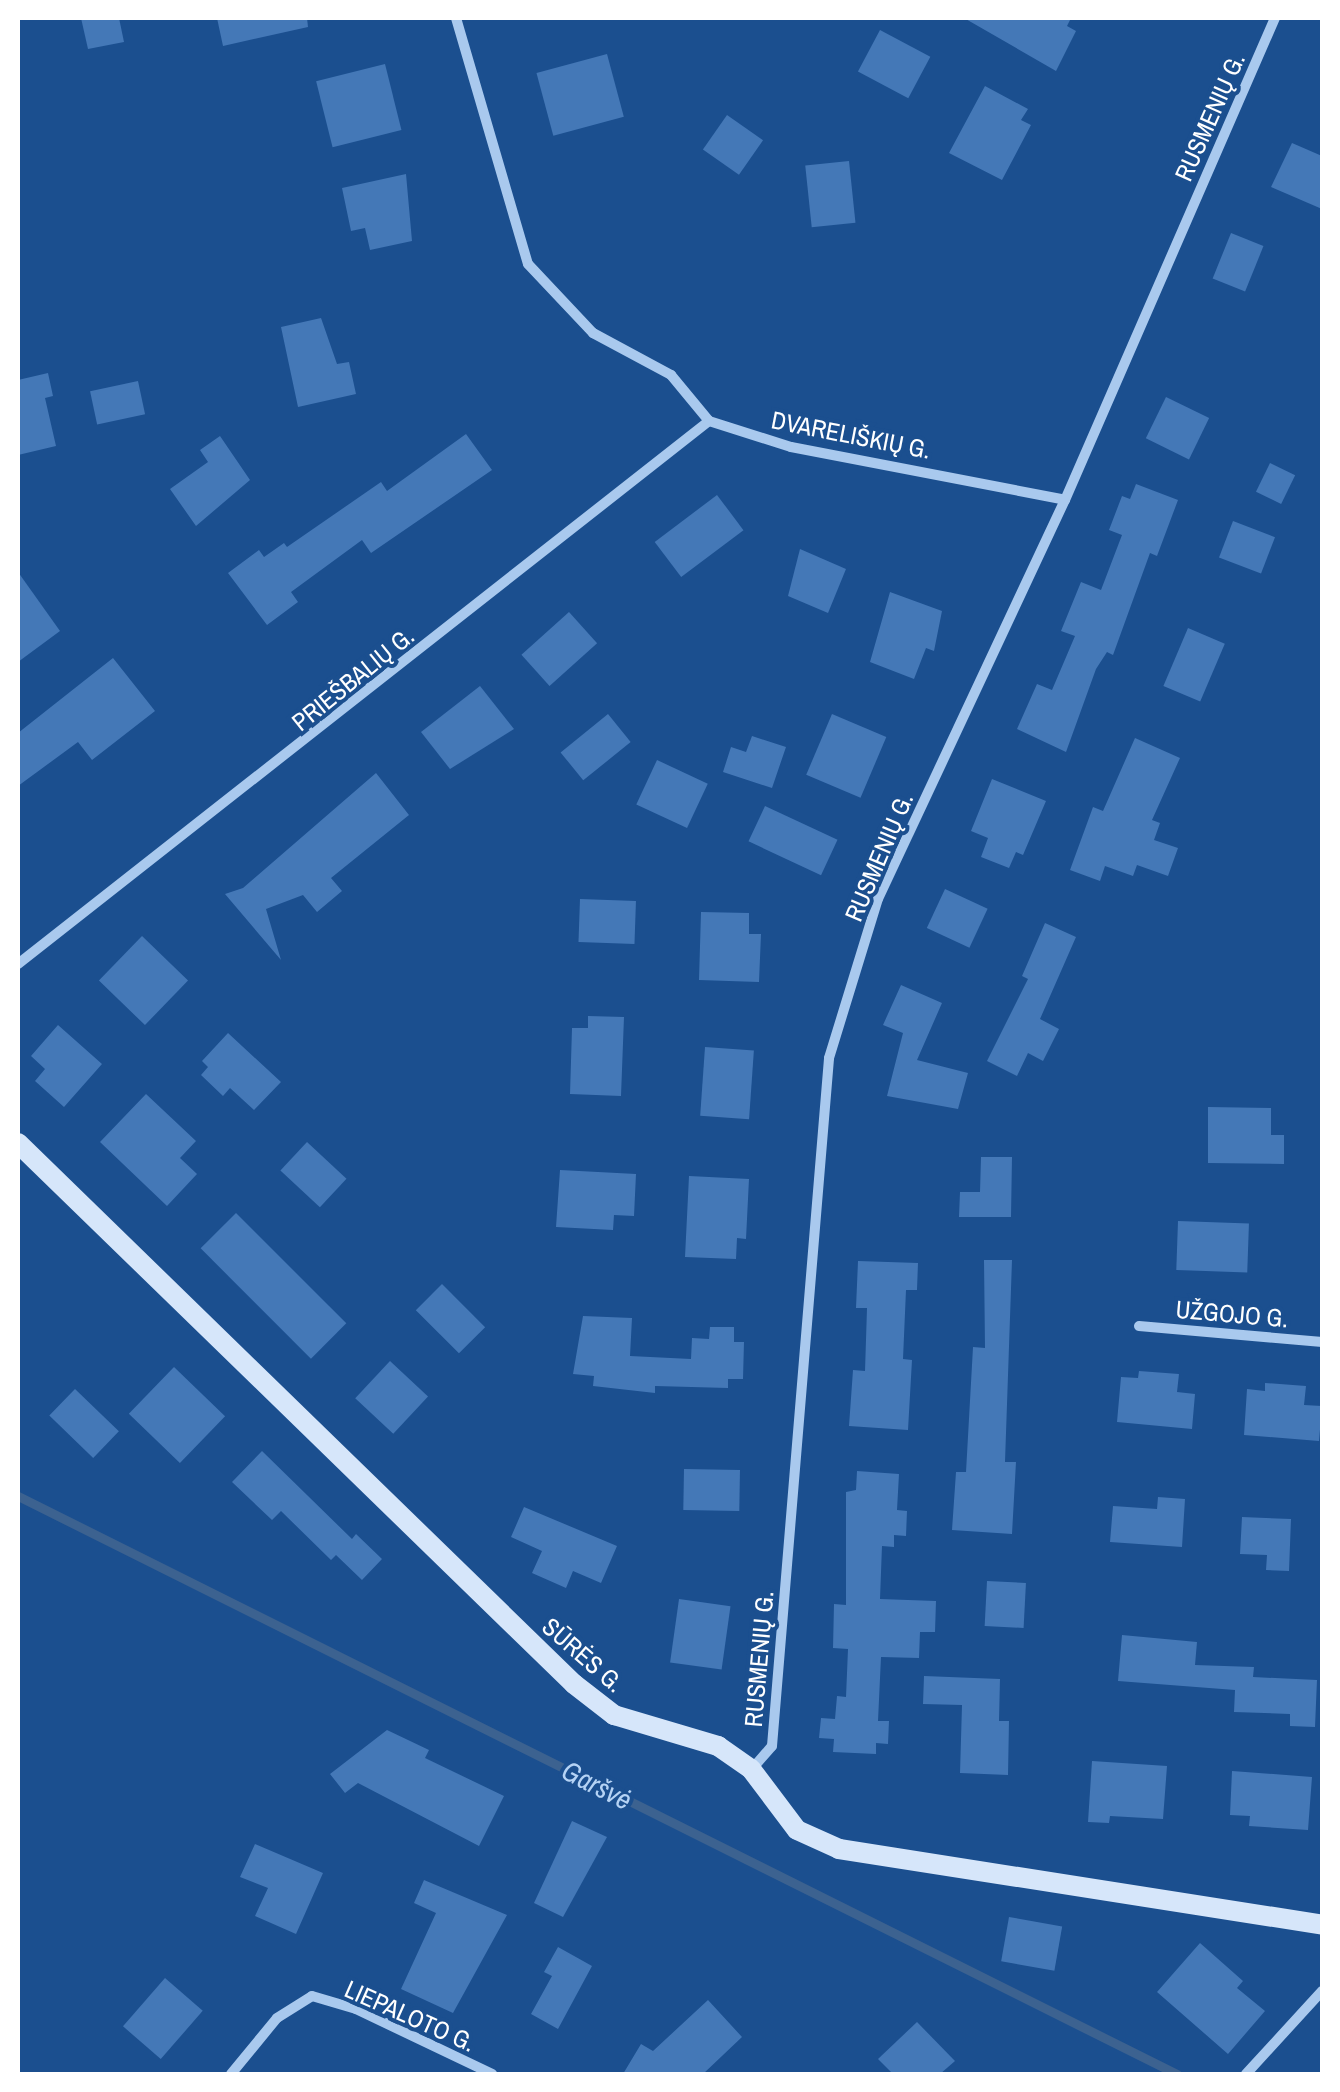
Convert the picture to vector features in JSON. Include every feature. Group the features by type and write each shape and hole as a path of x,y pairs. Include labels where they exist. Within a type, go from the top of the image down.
{"street":[{"path":"456,18 528,264 562,308 670,376 709,421"},
{"name":"RUSMENIŲ G.","path":"751,1769 772,1746 829,1058 878,899 1065,500 1275,18"},
{"name":"DVARELIŠKIŲ G.","path":"709,421 791,447 1065,500"},
{"name":"PRIEŠBALIŲ G.","path":"18,964 709,421"},
{"name":"SŪRĖS G.","path":"18,1143 574,1684 614,1715 718,1746 751,1769 797,1830 840,1850 1322,1925"},
{"name":"UŽGOJO G.","path":"1139,1326 1322,1342"},
{"path":"1246,2074 1322,1991"},
{"name":"LIEPALOTO G.","path":"231,2074 277,2018 312,1996 356,2009 492,2074"}],"building":[{"path":"81,18 119,18 124,42 88,49"},
{"path":"217,18 307,18 308,27 223,46"},
{"path":"964,18 1071,18 1067,26 1076,31 1056,71"},
{"path":"880,30 930,57 908,98 858,71"},
{"path":"607,54 624,117 553,136 536,73"},
{"path":"385,64 401,130 333,147 316,81"},
{"path":"985,86 1028,109 1021,120 1031,125 1002,180 949,153"},
{"path":"727,115 763,140 739,175 703,149"},
{"path":"1292,143 1322,156 1322,209 1271,187"},
{"path":"849,161 855,223 812,227 805,166"},
{"path":"406,174 412,241 370,250 365,228 351,231 342,188"},
{"path":"1231,233 1263,246 1245,292 1213,278"},
{"path":"321,318 337,364 349,362 356,394 298,407 281,327"},
{"path":"48,373 53,396 45,398 56,446 18,455 18,380"},
{"path":"138,381 145,414 97,424 90,391"},
{"path":"1166,397 1209,418 1189,459 1146,438"},
{"path":"466,434 492,470 371,553 362,540 291,592 298,602 267,625 228,573 259,550 264,557 284,543 287,547 381,482 387,491"},
{"path":"220,436 250,480 196,526 170,489 208,462 200,450"},
{"path":"1270,463 1295,475 1281,504 1256,492"},
{"path":"1136,484 1178,500 1157,556 1150,553 1113,655 1107,652 1096,669 1066,752 1017,729 1037,684 1052,690 1075,636 1061,631 1081,582 1101,590 1122,535 1109,530 1122,496 1130,499"},
{"path":"717,495 743,530 681,577 655,542"},
{"path":"1233,521 1275,537 1261,574 1219,557"},
{"path":"800,549 846,569 828,613 788,596"},
{"path":"18,572 60,631 18,662"},
{"path":"890,592 942,611 934,651 926,648 914,679 870,662"},
{"path":"569,612 597,643 550,686 521,655"},
{"path":"1188,628 1225,644 1200,702 1163,686"},
{"path":"113,658 155,711 92,760 78,742 18,786 18,733"},
{"path":"480,686 514,729 450,769 421,732"},
{"path":"608,714 631,742 583,780 561,752"},
{"path":"832,714 886,737 861,798 806,775"},
{"path":"752,736 786,747 772,788 723,772 731,747 746,752"},
{"path":"1135,738 1180,758 1152,820 1160,823 1154,840 1178,848 1168,876 1137,865 1133,876 1105,866 1100,881 1070,870 1093,807 1103,811"},
{"path":"657,760 708,784 687,828 636,804"},
{"path":"376,773 409,815 331,878 342,891 317,912 303,895 266,909 281,960 225,894 243,888"},
{"path":"992,779 1046,801 1023,855 1016,852 1009,868 981,857 988,838 971,831"},
{"path":"765,806 838,840 821,875 749,841"},
{"path":"945,889 988,909 969,948 927,928"},
{"path":"580,899 636,901 634,944 578,942"},
{"path":"701,912 749,913 749,934 761,934 759,982 699,980"},
{"path":"1045,923 1076,937 1040,1019 1059,1029 1043,1061 1028,1053 1017,1076 987,1061 1028,979 1022,976"},
{"path":"142,936 188,980 145,1025 99,981"},
{"path":"901,985 942,1003 917,1060 968,1073 958,1109 887,1096 903,1033 883,1025"},
{"path":"588,1016 624,1017 621,1096 570,1094 572,1028 588,1028"},
{"path":"58,1025 102,1064 64,1107 35,1081 45,1069 31,1056"},
{"path":"228,1033 281,1082 254,1110 230,1088 223,1096 201,1075 208,1067 202,1061"},
{"path":"705,1047 754,1050 749,1119 700,1116"},
{"path":"146,1094 196,1141 180,1158 197,1174 167,1206 100,1142"},
{"path":"1208,1107 1271,1108 1271,1135 1284,1135 1284,1164 1208,1163"},
{"path":"307,1142 346,1179 320,1207 280,1171"},
{"path":"981,1157 1012,1157 1011,1217 959,1217 960,1192 980,1192"},
{"path":"560,1170 636,1174 634,1216 614,1215 613,1230 556,1227"},
{"path":"689,1176 749,1179 746,1239 737,1238 736,1259 685,1257"},
{"path":"236,1213 346,1323 311,1359 201,1248"},
{"path":"1178,1221 1249,1223 1247,1272 1176,1270"},
{"path":"984,1260 1012,1260 1005,1462 1016,1462 1012,1534 952,1530 956,1472 966,1472 973,1347 985,1348"},
{"path":"858,1261 918,1263 917,1290 906,1290 903,1359 912,1360 908,1430 849,1426 853,1370 865,1371 867,1308 856,1308"},
{"path":"442,1284 485,1327 459,1353 416,1310"},
{"path":"583,1316 632,1318 630,1356 691,1359 692,1338 709,1339 710,1327 734,1327 734,1342 744,1342 743,1379 728,1379 728,1388 655,1386 655,1393 593,1386 594,1376 573,1374"},
{"path":"390,1361 428,1396 393,1434 355,1398"},
{"path":"174,1367 225,1416 180,1463 129,1414"},
{"path":"1139,1371 1179,1374 1177,1392 1195,1394 1192,1429 1117,1422 1121,1377 1138,1378"},
{"path":"1265,1383 1306,1386 1304,1405 1322,1406 1319,1441 1244,1435 1247,1389 1265,1391"},
{"path":"75,1389 119,1431 93,1458 49,1416"},
{"path":"262,1451 352,1539 356,1534 382,1559 362,1580 336,1555 331,1560 281,1511 272,1520 232,1482"},
{"path":"684,1469 740,1470 739,1511 683,1510"},
{"path":"857,1471 899,1474 897,1510 907,1511 906,1536 894,1535 894,1547 882,1546 880,1599 936,1601 935,1632 920,1632 919,1658 881,1657 878,1721 889,1721 888,1744 876,1743 876,1754 833,1752 834,1739 819,1738 821,1718 835,1719 837,1696 846,1697 848,1649 833,1648 834,1604 846,1605 846,1492 856,1490"},
{"path":"1158,1497 1185,1499 1182,1547 1110,1542 1113,1506 1157,1509"},
{"path":"524,1507 617,1546 601,1583 573,1571 566,1588 532,1573 542,1551 511,1537"},
{"path":"1242,1517 1291,1519 1289,1571 1266,1570 1267,1555 1240,1554"},
{"path":"987,1581 1026,1583 1024,1628 985,1626"},
{"path":"679,1599 730,1606 722,1670 670,1662"},
{"path":"1122,1635 1197,1642 1195,1665 1254,1667 1253,1677 1317,1680 1315,1727 1290,1726 1290,1714 1234,1712 1235,1690 1118,1681"},
{"path":"924,1676 1000,1679 999,1721 1009,1721 1008,1775 960,1773 962,1705 923,1704"},
{"path":"387,1730 429,1750 425,1758 504,1796 479,1846 358,1783 345,1793 330,1774"},
{"path":"1092,1761 1167,1766 1163,1819 1110,1816 1109,1823 1088,1822"},
{"path":"1232,1771 1312,1777 1308,1830 1249,1826 1250,1816 1230,1815"},
{"path":"572,1821 607,1837 563,1917 534,1903"},
{"path":"255,1844 323,1873 296,1934 255,1916 268,1888 240,1877"},
{"path":"424,1880 507,1915 453,2013 401,1989 436,1913 414,1903"},
{"path":"1009,1917 1062,1926 1054,1971 1001,1961"},
{"path":"1200,1943 1243,1981 1237,1988 1265,2011 1228,2054 1157,1992"},
{"path":"558,1947 592,1966 558,2029 531,2014 552,1976 544,1972"},
{"path":"165,1978 203,2011 161,2059 123,2026"},
{"path":"708,2000 742,2037 703,2074 623,2074 641,2044 653,2051"},
{"path":"917,2022 955,2061 940,2074 893,2074 878,2059"}],"waterway":[{"name":"Garšvė","path":"18,1496 1177,2074"}]}
